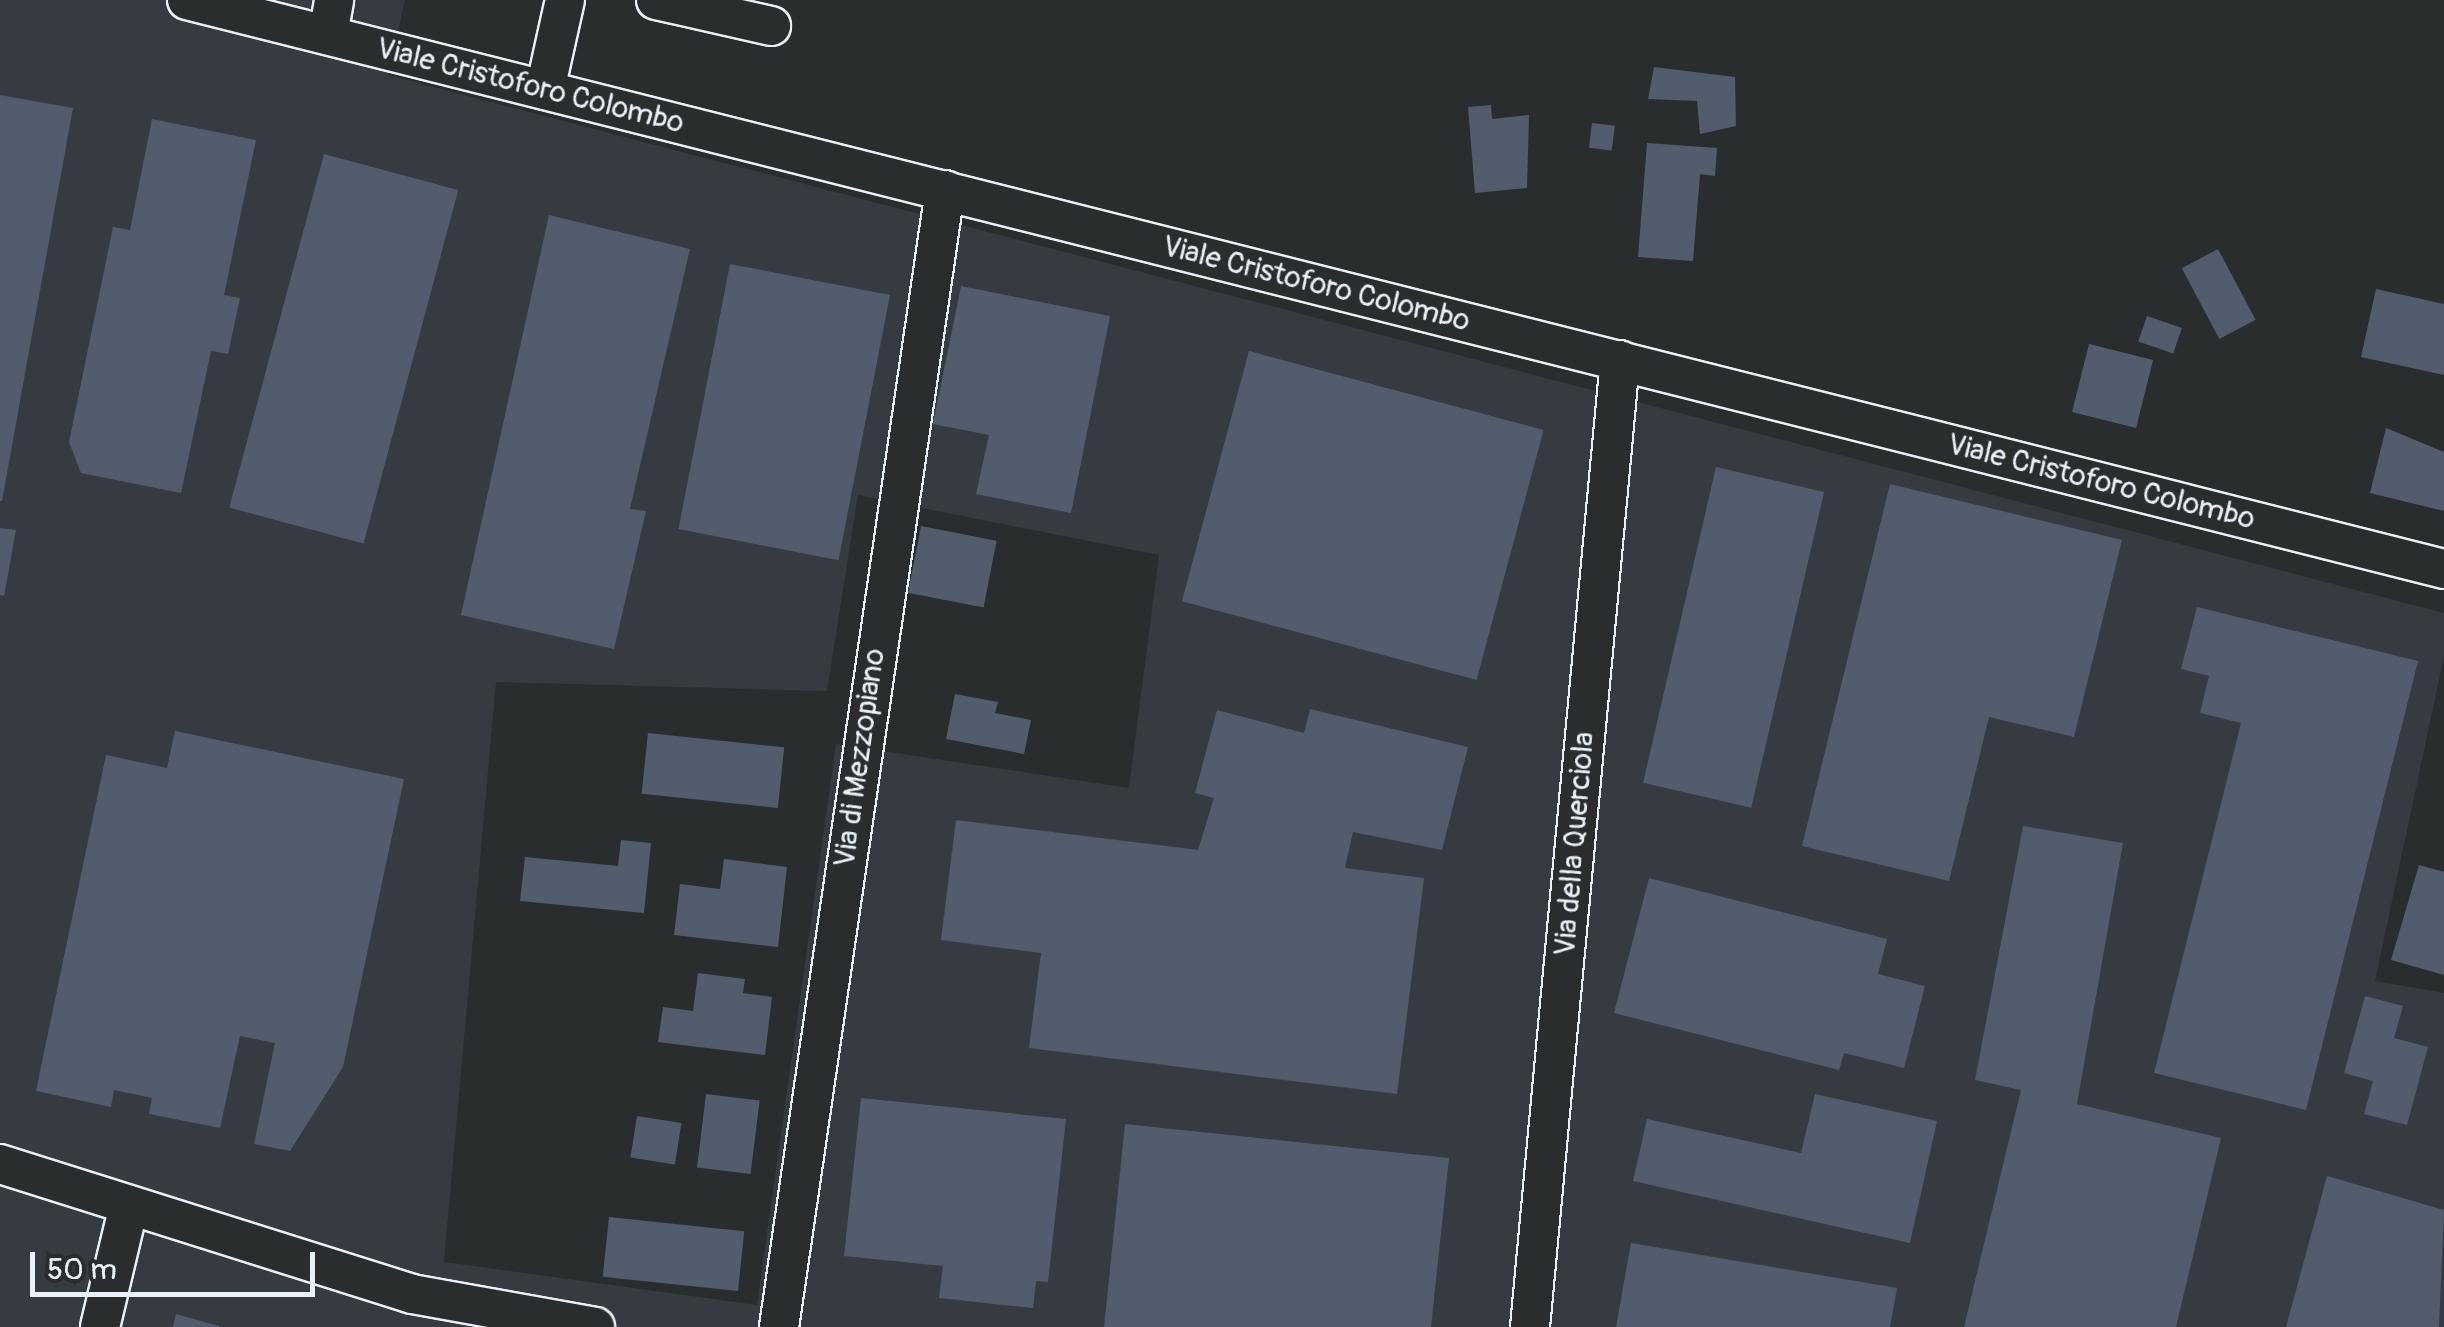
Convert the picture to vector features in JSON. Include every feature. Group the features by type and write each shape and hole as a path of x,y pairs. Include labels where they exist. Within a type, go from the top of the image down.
{"street":[{"name":"Viale Cristoforo Colombo","path":"187,0 331,18 545,90 2444,569"},
{"path":"545,90 566,0"},
{"path":"656,0 771,26"},
{"name":"Via di Mezzopiano","path":"779,1327 944,190"},
{"name":"Via della Querciola","path":"1530,1327 1620,360"},
{"path":"0,1164 412,1294 595,1327"},
{"path":"100,1327 130,1205"}],"shaded area":[{"path":"0,0 405,0 388,75 2444,613 2444,656 2375,981 2444,993 2444,1327 0,1327","holes":["858,495 1159,555 1129,788 836,744 757,1305 444,1262 496,682 827,691"]}],"building":[{"path":"1654,67 1735,77 1736,126 1700,134 1697,101 1648,99"},
{"path":"0,95 73,108 2,501 0,501"},
{"path":"1491,105 1492,119 1529,115 1527,188 1475,193 1468,107"},
{"path":"152,119 256,140 224,295 240,298 228,354 211,351 181,493 81,473 69,442 113,227 130,230"},
{"path":"1592,123 1615,126 1612,151 1589,148"},
{"path":"1647,143 1717,148 1715,176 1700,174 1693,261 1638,257"},
{"path":"324,154 458,190 364,544 229,508"},
{"path":"549,215 690,249 630,509 646,511 614,649 461,615"},
{"path":"2218,249 2256,320 2219,339 2182,268"},
{"path":"730,264 890,295 838,560 678,529"},
{"path":"961,286 1110,316 1071,513 976,494 989,435 933,424"},
{"path":"2376,289 2444,304 2444,375 2361,357"},
{"path":"2147,316 2182,328 2173,354 2138,342"},
{"path":"2089,344 2153,360 2136,428 2072,412"},
{"path":"1249,351 1544,430 1477,680 1182,601"},
{"path":"2386,428 2444,452 2444,511 2370,493"},
{"path":"1716,467 1824,492 1751,808 1643,783"},
{"path":"1890,484 2122,540 2074,737 1989,717 1949,881 1802,846"},
{"path":"921,526 997,541 984,607 908,593"},
{"path":"0,528 16,530 4,596 0,595"},
{"path":"2197,607 2418,661 2306,1110 2154,1073 2241,723 2200,713 2209,676 2181,669"},
{"path":"955,694 998,702 995,713 1031,720 1024,754 946,739"},
{"path":"1310,709 1468,747 1442,850 1353,832 1345,868 1424,878 1397,1094 1029,1048 1041,953 941,940 956,820 1198,850 1214,798 1195,793 1217,710 1304,733"},
{"path":"175,731 404,779 343,1067 290,1151 254,1144 275,1043 240,1036 220,1128 149,1114 152,1098 114,1090 111,1107 36,1091 106,755 167,768"},
{"path":"648,733 784,747 778,808 642,794"},
{"path":"2023,826 2123,843 2077,1104 2221,1138 2176,1327 1964,1327 2021,1090 1975,1080"},
{"path":"621,840 651,843 644,913 520,901 525,857 618,866"},
{"path":"724,859 787,867 778,947 674,935 680,884 720,889"},
{"path":"2419,865 2444,872 2444,975 2391,960"},
{"path":"1649,878 1887,939 1878,974 1925,986 1904,1068 1844,1053 1839,1070 1614,1013"},
{"path":"698,973 745,979 743,993 772,997 765,1055 658,1042 663,1007 693,1011"},
{"path":"2365,996 2403,1006 2394,1038 2428,1047 2407,1125 2364,1114 2373,1081 2344,1073"},
{"path":"706,1094 760,1101 751,1174 697,1167"},
{"path":"1815,1094 1937,1121 1910,1243 1633,1181 1647,1119 1801,1153"},
{"path":"861,1098 1066,1119 1048,1282 1036,1281 1033,1308 939,1298 943,1266 844,1256"},
{"path":"637,1116 681,1123 675,1165 630,1157"},
{"path":"1125,1124 1449,1158 1431,1327 1104,1327"},
{"path":"2327,1176 2444,1210 2439,1327 2286,1327"},
{"path":"609,1217 744,1231 738,1291 603,1277"},
{"path":"1631,1243 1897,1288 1890,1327 1616,1327"},
{"path":"176,1314 219,1326 219,1327 173,1327"}]}
